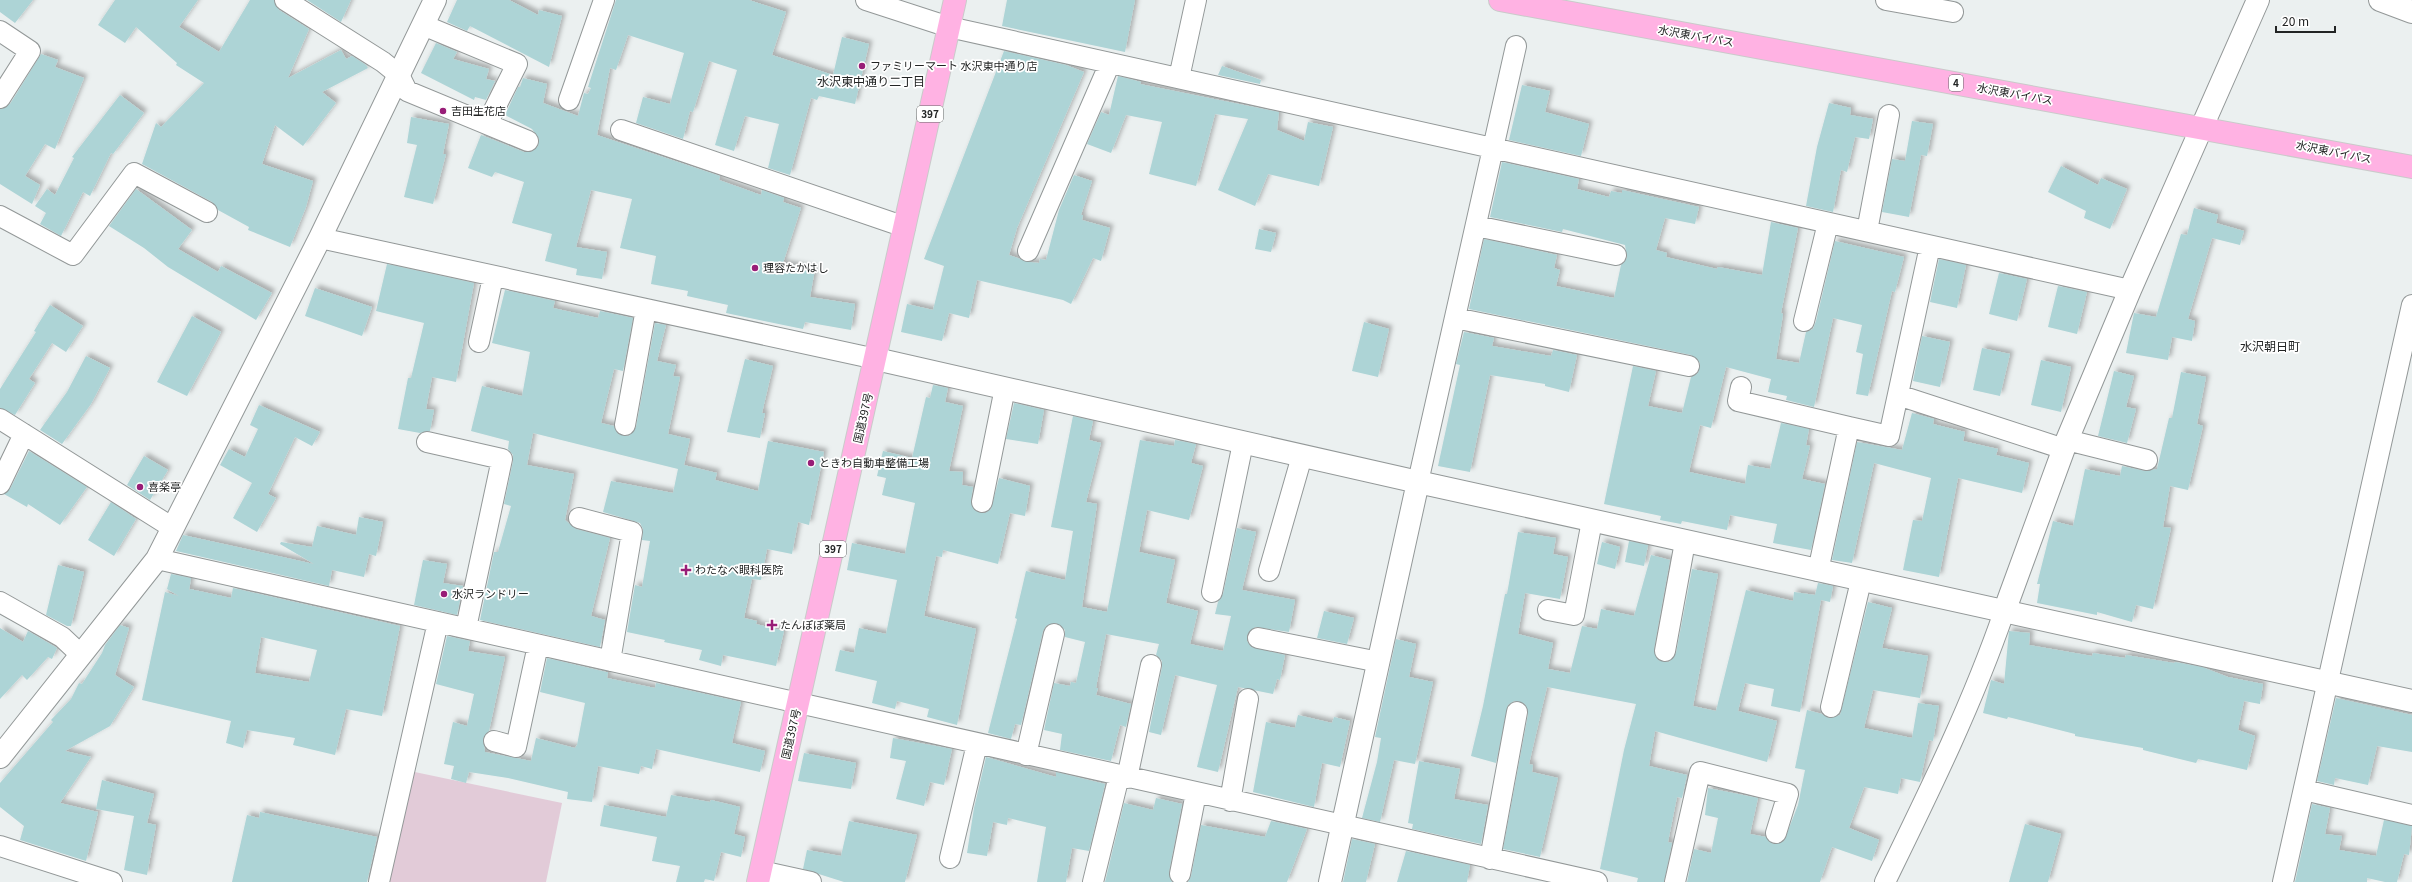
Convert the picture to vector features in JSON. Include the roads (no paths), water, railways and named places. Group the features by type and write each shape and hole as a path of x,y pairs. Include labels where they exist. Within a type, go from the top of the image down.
{"highway":[{"name":"国道397号","path":"760,877 955,0"},
{"name":"水沢東バイパス","path":"1500,0 2412,167"}],"street":[{"path":"285,0 383,62 399,75 407,91 528,141"},
{"path":"0,757 80,654 157,560 320,238 435,0"},
{"path":"569,100 604,0"},
{"path":"866,0 949,28 1180,78 2130,290"},
{"path":"1180,78 1196,0"},
{"path":"1886,0 1953,12"},
{"path":"1885,882 1942,765 1993,644 2065,444 2130,290 2258,0"},
{"path":"2380,0 2412,12"},
{"path":"423,25 517,64 487,124"},
{"path":"0,31 30,51 0,98"},
{"path":"1330,882 1516,46"},
{"path":"1028,251 1110,63"},
{"path":"1867,232 1889,115"},
{"path":"622,130 905,227"},
{"path":"0,216 73,254 134,173 208,212"},
{"path":"1804,321 1828,223"},
{"path":"1476,226 1616,255"},
{"path":"320,238 493,277 876,359 1685,542 2329,681 2412,701"},
{"path":"1742,387 1738,401 1889,436 1930,246"},
{"path":"479,342 493,277"},
{"path":"2283,882 2412,306"},
{"path":"625,425 646,309"},
{"path":"1455,318 1689,366"},
{"path":"982,502 1005,388"},
{"path":"1898,395 2065,444 2147,460"},
{"path":"0,419 173,528"},
{"path":"1818,571 1849,427"},
{"path":"0,484 24,434"},
{"path":"427,442 502,458 466,628"},
{"path":"1212,592 1243,443"},
{"path":"1269,572 1302,456"},
{"path":"579,518 632,532 610,661"},
{"path":"1548,610 1574,615 1592,521"},
{"path":"1665,651 1685,542"},
{"path":"157,560 466,628 1490,859 1518,874 1597,882"},
{"path":"1831,707 1861,580"},
{"path":"0,602 62,637 80,654"},
{"path":"379,882 438,622"},
{"path":"1026,755 1054,634"},
{"path":"1258,638 1378,662"},
{"path":"494,741 516,747 538,645"},
{"path":"1093,882 1123,777 1151,665"},
{"path":"1230,801 1248,699"},
{"path":"1490,859 1517,712"},
{"path":"950,858 977,744"},
{"path":"1675,882 1700,772 1788,794 1776,833"},
{"path":"2304,790 2412,815"},
{"path":"1180,874 1196,793"},
{"path":"0,846 112,882"},
{"path":"760,877 811,882"}],"place":[{"name":"ファミリーマート 水沢東中通り店","path":"862,66"},
{"name":"吉田生花店","path":"443,111"},
{"name":"理容たかはし","path":"755,268"},
{"name":"ときわ自動車整備工場","path":"811,463"},
{"name":"喜楽亭","path":"140,487"},
{"name":"わたなべ眼科医院","path":"686,570"},
{"name":"水沢ランドリー","path":"444,594"},
{"name":"たんぽぽ薬局","path":"772,625"}],"district":[{"name":"水沢東中通り二丁目","path":"871,82"},
{"name":"水沢朝日町","path":"2270,347"}]}
